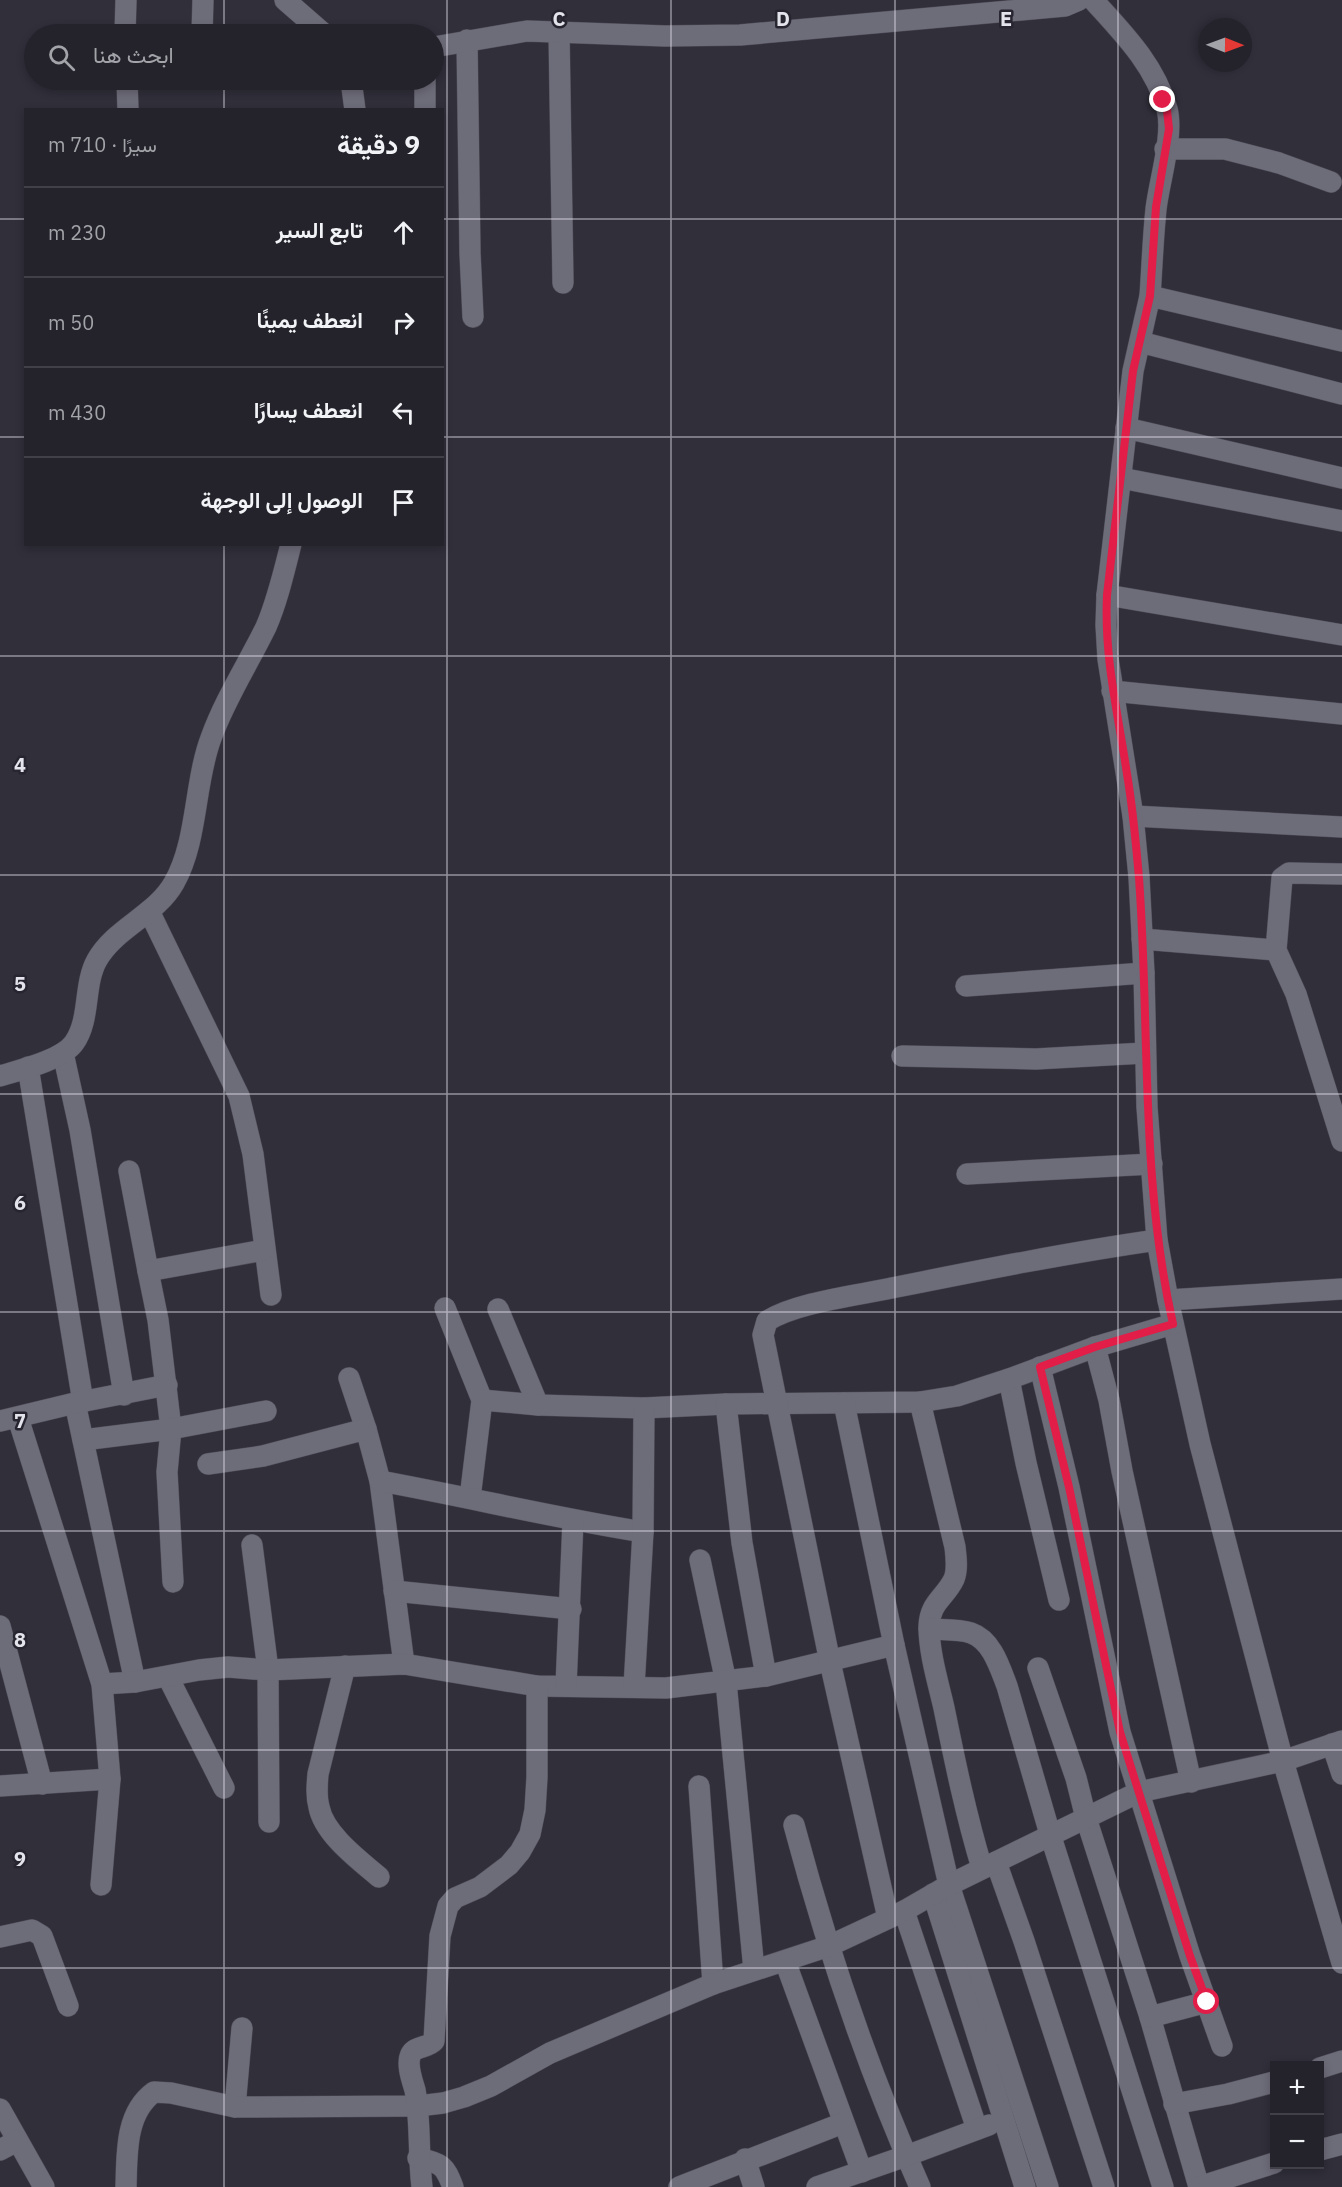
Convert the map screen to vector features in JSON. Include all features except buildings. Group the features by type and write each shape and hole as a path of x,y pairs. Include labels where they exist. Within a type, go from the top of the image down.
{"street":[{"path":"125,24 126,0"},
{"path":"202,24 203,0"},
{"path":"285,0 313,24"},
{"path":"444,45 527,31 665,36 755,34 1065,6 1079,0"},
{"path":"1093,0 1133,44 1155,79 1167,110 1169,129 1156,207 1150,296 1133,371 1107,595 1106,625 1112,691 1133,816 1144,974 1147,1107 1157,1240 1200,1444 1283,1761 1342,1963"},
{"path":"559,31 563,283"},
{"path":"468,40 470,253 473,317"},
{"path":"127,90 128,108"},
{"path":"352,90 355,108"},
{"path":"425,90 425,108"},
{"path":"1166,149 1225,149 1279,163 1330,182"},
{"path":"1150,296 1342,341"},
{"path":"1140,342 1342,394"},
{"path":"1126,428 1342,478"},
{"path":"1121,478 1342,521"},
{"path":"0,1076 63,1053 74,1043 82,1025 97,961 113,941 149,911 173,886 180,872 210,740 223,709 267,625 290,546"},
{"path":"1107,595 1342,634"},
{"path":"1112,691 1342,714"},
{"path":"1133,816 1342,827"},
{"path":"1342,874 1285,875 1280,887 1276,950 1296,994 1342,1141"},
{"path":"149,911 238,1096 253,1154 271,1295"},
{"path":"1142,939 1276,950"},
{"path":"966,986 1144,974"},
{"path":"63,1053 80,1130 124,1395"},
{"path":"902,1056 1036,1059 1145,1053"},
{"path":"28,1067 83,1440 104,1547 135,1682"},
{"path":"967,1174 1152,1164"},
{"path":"129,1171 158,1320 167,1385 171,1430 167,1472 173,1582"},
{"path":"977,2129 896,1915 830,1662 763,1335 768,1321 781,1312 1071,1252 1157,1240"},
{"path":"148,1271 264,1250"},
{"path":"1168,1300 1342,1289"},
{"path":"445,1308 482,1400 470,1498"},
{"path":"498,1309 538,1405"},
{"path":"482,1400 538,1405 644,1408 726,1404 920,1402 957,1396 1095,1347 1173,1324"},
{"path":"1095,1347 1109,1400 1122,1471 1191,1782"},
{"path":"1040,1367 1069,1487 1120,1732 1190,1956 1222,2046"},
{"path":"349,1378 380,1482 404,1664"},
{"path":"1009,1379 1026,1463 1059,1600"},
{"path":"101,1885 110,1779 102,1684 9,1419 79,1402 167,1385"},
{"path":"920,1402 956,1547 957,1568 954,1580 936,1602 930,1615 929,1629 967,1819 1028,1952 1104,2187"},
{"path":"844,1403 941,1889 1025,2187"},
{"path":"726,1404 740,1532 766,1676"},
{"path":"634,1687 643,1532 644,1408"},
{"path":"83,1440 171,1430 266,1411"},
{"path":"208,1464 263,1456 366,1429"},
{"path":"380,1482 470,1498 573,1521 643,1532"},
{"path":"566,1686 573,1521"},
{"path":"252,1545 268,1670 269,1822"},
{"path":"700,1560 726,1682 754,1970"},
{"path":"394,1591 571,1609"},
{"path":"0,1626 42,1784"},
{"path":"929,1629 972,1633 990,1648 1007,1686 1050,1834 1163,2187"},
{"path":"102,1684 135,1682 228,1667 268,1670 404,1664 537,1686 666,1688 766,1676 894,1645"},
{"path":"345,1666 318,1774 319,1807 330,1830 347,1850 379,1877"},
{"path":"1038,1668 1076,1778 1086,1818 1150,2017 1199,2187 1270,2165"},
{"path":"168,1677 224,1788"},
{"path":"422,2187 418,2158 418,2106 409,2056 414,2050 429,2046 434,2041 440,1936 448,1906 455,1898 480,1887 509,1865 520,1852 530,1834 535,1810 537,1777 537,1686"},
{"path":"126,2187 127,2151 132,2123 144,2099 154,2092 171,2093 235,2107 418,2106 443,2103 491,2086 550,2053 713,1983 829,1946 896,1915 941,1889 1139,1792 1283,1761 1337,1742 1342,1774"},
{"path":"0,1786 110,1779"},
{"path":"699,1786 713,1983"},
{"path":"794,1825 829,1946 863,2047 920,2187"},
{"path":"941,1889 1048,2187"},
{"path":"0,1936 32,1930 42,1936 68,2006"},
{"path":"786,1961 843,2123 857,2178"},
{"path":"1150,2017 1207,2002"},
{"path":"235,2107 242,2028"},
{"path":"1324,2067 1342,2061"},
{"path":"1174,2104 1270,2083"},
{"path":"0,2109 8,2146 44,2187"},
{"path":"818,2187 857,2178 906,2156 1004,2119"},
{"path":"679,2187 745,2159 843,2123"},
{"path":"1324,2149 1342,2144"},
{"path":"418,2158 441,2163 453,2187"},
{"path":"745,2159 754,2187"}],"route":[{"path":"1163,100 1167,110 1169,129 1156,207 1150,296 1133,371 1128,409 1107,595 1106,625 1112,691 1127,772 1139,877 1147,1107 1157,1240 1173,1324 1095,1347 1040,1367 1069,1487 1120,1732 1190,1956 1207,2002"}]}
